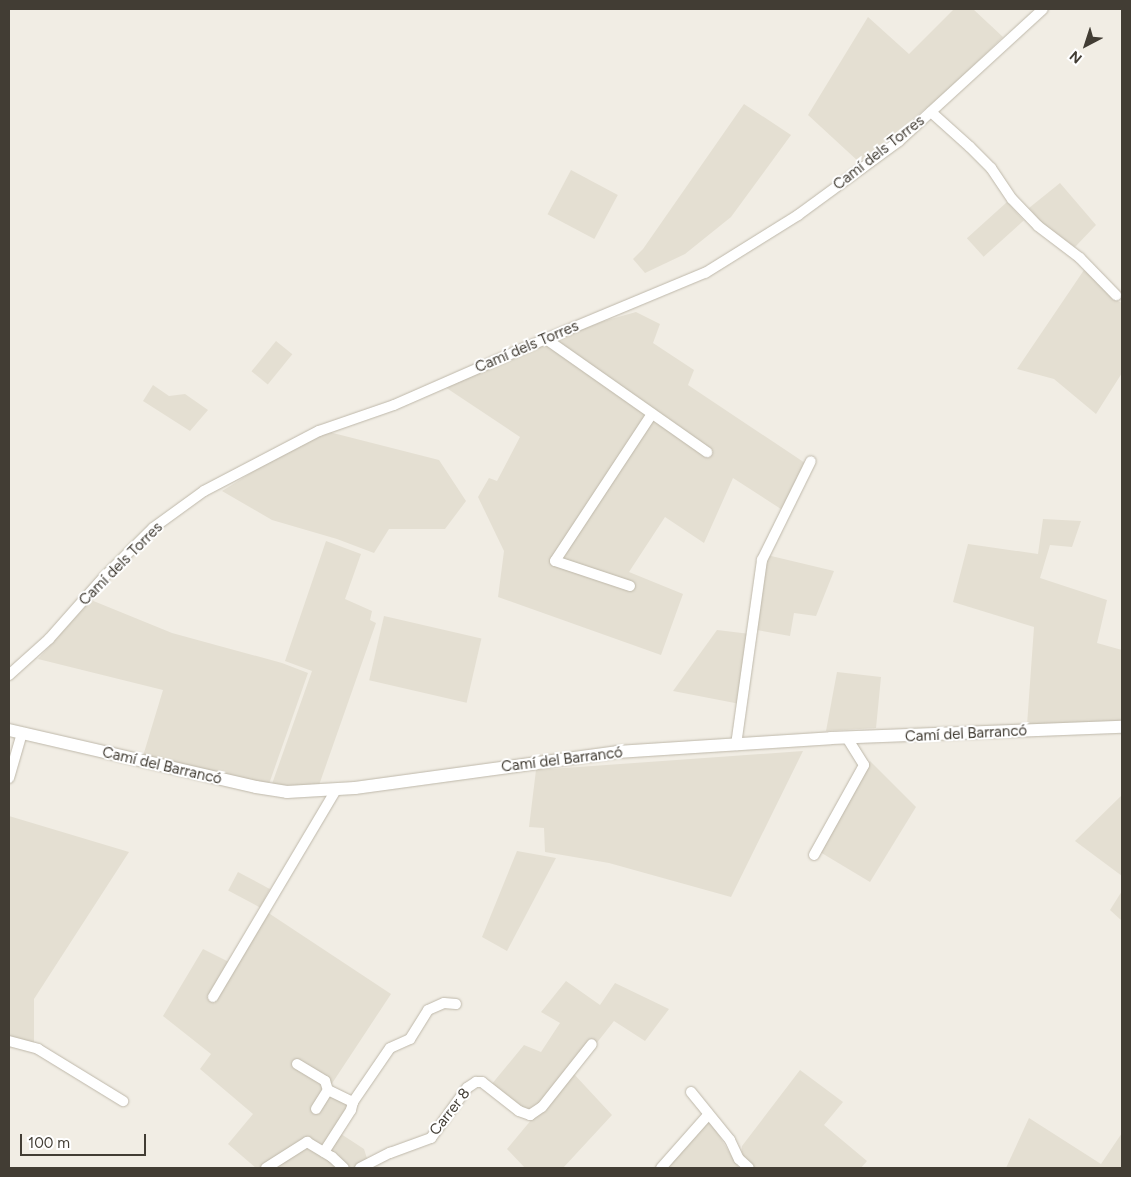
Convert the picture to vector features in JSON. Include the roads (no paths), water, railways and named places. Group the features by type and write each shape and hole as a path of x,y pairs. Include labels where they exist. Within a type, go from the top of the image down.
{"street":[{"name":"Camí dels Torres","path":"9,675 49,639 104,577 153,528 204,491 320,431 394,405 705,273 798,215 899,141 1043,9"},
{"path":"931,112 984,161 1012,199 1038,226 1080,258 1116,295"},
{"path":"546,339 707,452"},
{"path":"630,586 555,561 652,414"},
{"path":"736,745 762,560 811,462"},
{"name":"Camí del Barrancó","path":"9,730 256,788 287,792 336,790 617,752 847,738 1122,727"},
{"path":"9,778 22,733"},
{"path":"814,855 864,765 847,738"},
{"path":"213,997 336,790"},
{"path":"324,1152 390,1048 410,1039 428,1010 444,1003 456,1004"},
{"path":"9,1041 38,1049 122,1101"},
{"name":"Carrer 8","path":"360,1168 390,1153 432,1138 467,1088 476,1082 482,1082 518,1111 530,1115 542,1107 592,1044"},
{"path":"297,1064 326,1081 328,1090 316,1109"},
{"path":"328,1090 354,1102"},
{"path":"690,1092 730,1140 739,1159 749,1168"},
{"path":"661,1168 708,1115"},
{"path":"266,1168 307,1142 324,1152 344,1168"}]}
